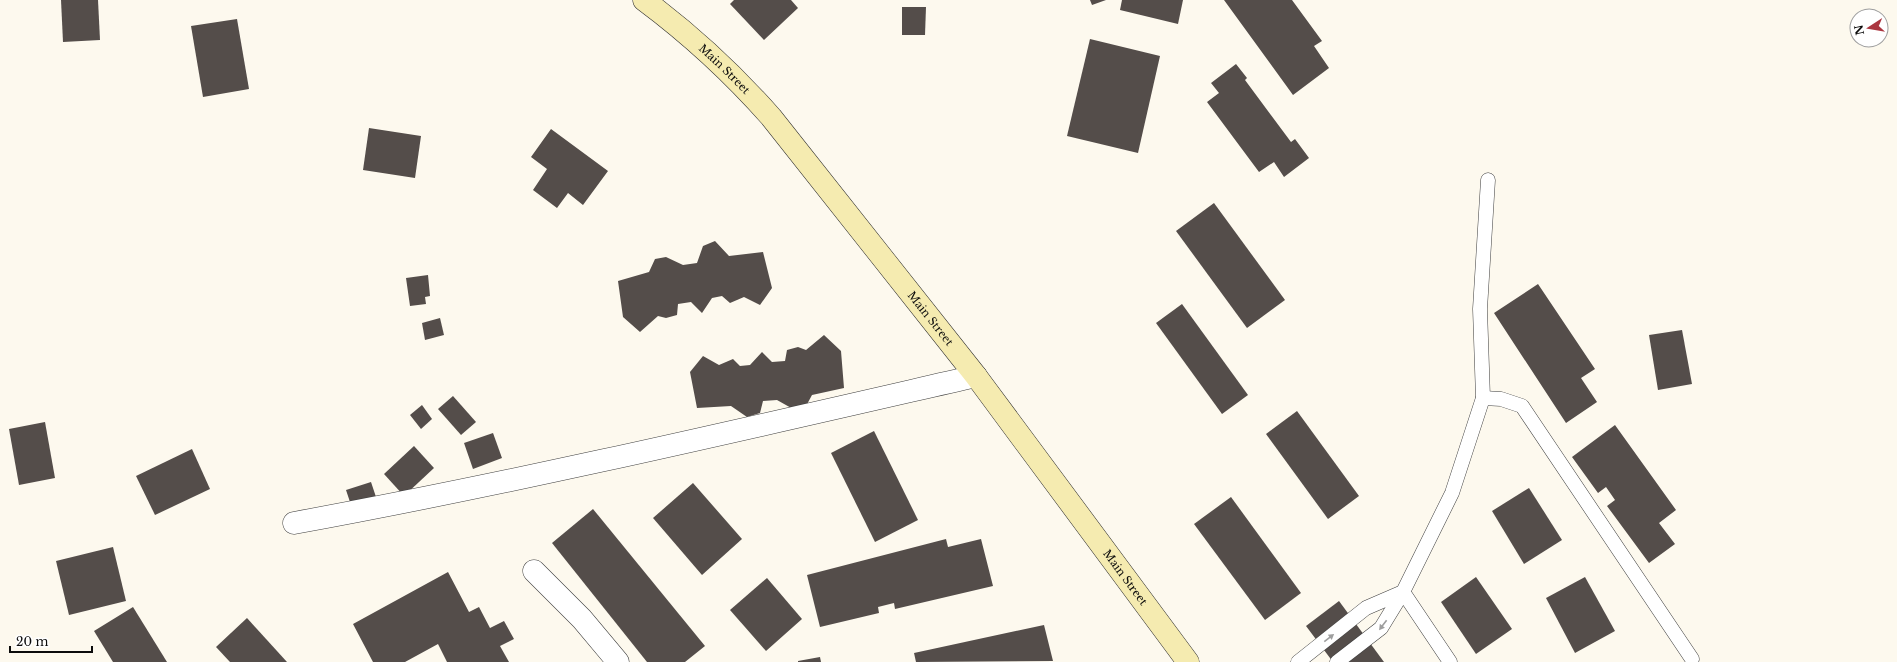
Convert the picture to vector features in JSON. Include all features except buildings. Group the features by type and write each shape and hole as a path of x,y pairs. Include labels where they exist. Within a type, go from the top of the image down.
{"main road":[{"name":"Main Street","path":"644,0 707,51 771,117 976,376 1188,662"}],"street":[{"path":"294,523 407,503 976,376"},
{"path":"534,571 582,619 618,662"}],"lane":[{"path":"1337,662 1381,628 1403,592 1452,493 1483,398 1480,309 1488,180"},
{"path":"1483,398 1501,399 1522,406 1692,659"},
{"path":"1298,662 1366,608 1403,592"},
{"path":"1403,592 1450,662"}]}
